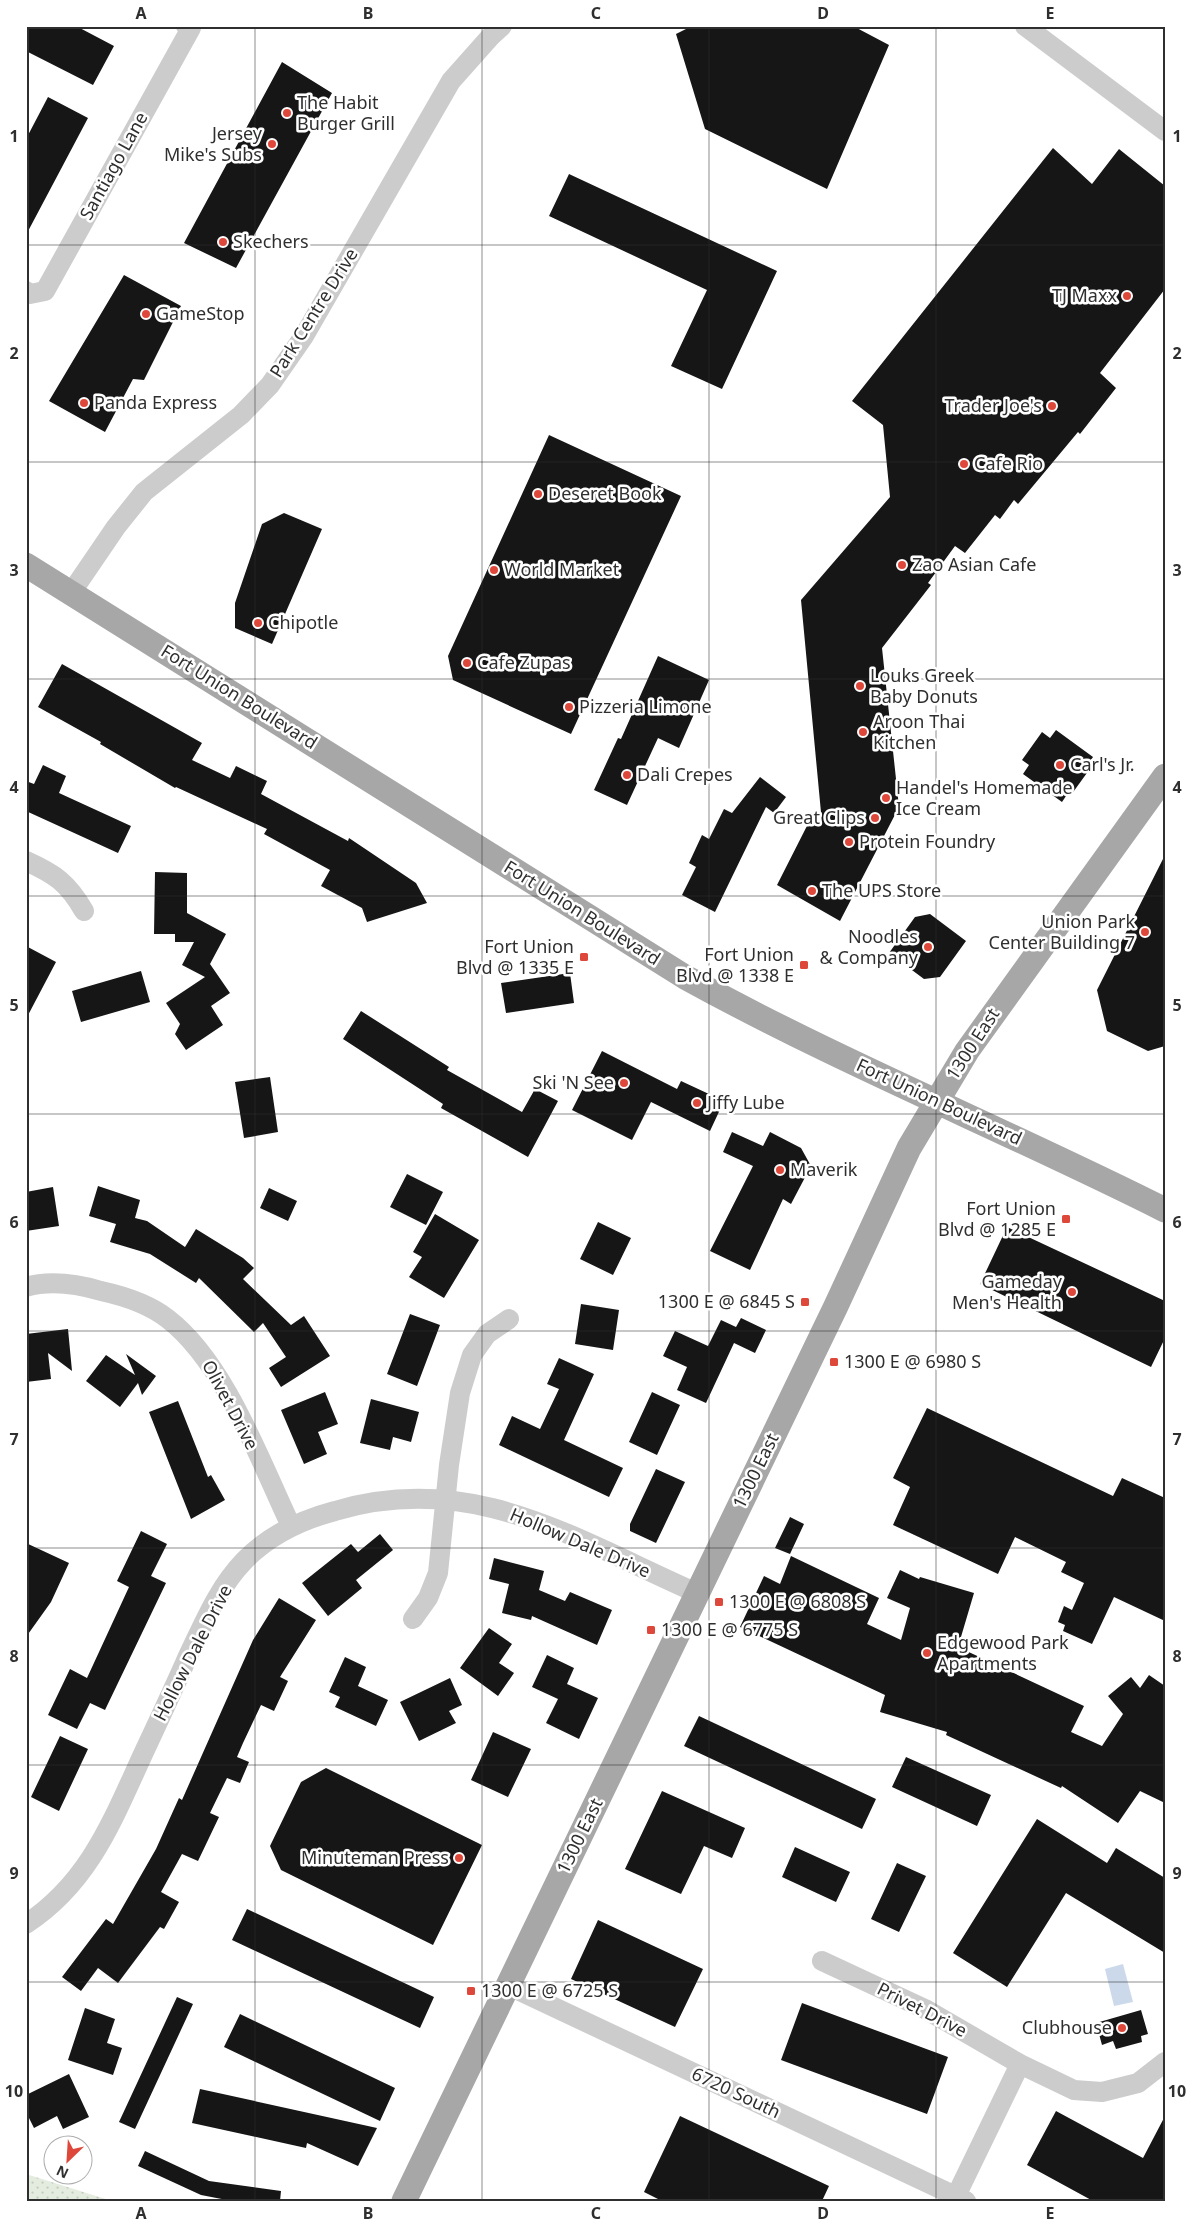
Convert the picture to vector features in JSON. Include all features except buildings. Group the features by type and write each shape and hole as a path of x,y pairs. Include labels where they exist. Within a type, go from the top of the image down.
{"main road":[{"name":"Fort Union Boulevard","path":"26,565 685,977 733,1004 1165,1210"},
{"name":"1300 East","path":"404,2201 836,1306 909,1148 967,1051 1026,966 1165,776"}],"street":[{"name":"Santiago Lane","path":"26,291 30,294 45,291 191,28 186,26"},
{"name":"Park Centre Drive","path":"72,593 116,527 144,492 241,415 270,385 304,336 452,82 490,36 502,26"},
{"path":"1024,26 1165,131"},
{"path":"26,861 54,874 72,891 84,911"},
{"name":"Olivet Drive","path":"26,1287 78,1284 126,1297 167,1318 199,1349 225,1388 291,1526"},
{"path":"413,1619 428,1598 438,1573 455,1418 472,1355 487,1334 508,1319"},
{"name":"Hollow Dale Drive","path":"26,1924 60,1897 92,1858 108,1829 202,1626 222,1589 244,1562 264,1544 291,1526 317,1516 388,1499 446,1499 485,1505 523,1516 697,1593"},
{"name":"Privet Drive","path":"822,1961 925,2009 1020,2064 1074,2090 1102,2092 1138,2083 1165,2062"},
{"name":"6720 South","path":"507,1985 961,2198"},
{"path":"961,2198 1020,2064"}],"shaded area":[{"path":"26,2174 42,2179 42,2184 58,2184 112,2201 26,2201"}],"water":[{"path":"1123,1964 1133,2002 1114,2006 1105,1969"}],"place":[{"name":"The Habit Burger Grill","path":"287,113"},
{"name":"Jersey Mike's Subs","path":"272,144"},
{"name":"Skechers","path":"223,242"},
{"name":"TJ Maxx","path":"1127,296"},
{"name":"GameStop","path":"146,314"},
{"name":"Panda Express","path":"84,403"},
{"name":"Trader Joe's","path":"1052,406"},
{"name":"Cafe Rio","path":"964,464"},
{"name":"Deseret Book","path":"538,494"},
{"name":"Zao Asian Cafe","path":"902,565"},
{"name":"World Market","path":"494,570"},
{"name":"Chipotle","path":"258,623"},
{"name":"Cafe Zupas","path":"467,663"},
{"name":"Louks Greek Baby Donuts","path":"860,686"},
{"name":"Pizzeria Limone","path":"569,707"},
{"name":"Aroon Thai Kitchen","path":"863,732"},
{"name":"Carl's Jr.","path":"1060,765"},
{"name":"Dali Crepes","path":"627,775"},
{"name":"Handel's Homemade Ice Cream","path":"886,798"},
{"name":"Great Clips","path":"875,818"},
{"name":"Protein Foundry","path":"849,842"},
{"name":"The UPS Store","path":"812,891"},
{"name":"Union Park Center Building 7","path":"1145,932"},
{"name":"Noodles & Company","path":"928,947"},
{"name":"Fort Union Blvd @ 1335 E","path":"584,957"},
{"name":"Fort Union Blvd @ 1338 E","path":"804,965"},
{"name":"Ski 'N See","path":"624,1083"},
{"name":"Jiffy Lube","path":"697,1103"},
{"name":"Maverik","path":"780,1170"},
{"name":"Fort Union Blvd @ 1285 E","path":"1066,1219"},
{"name":"Gameday Men's Health","path":"1072,1292"},
{"name":"1300 E @ 6845 S","path":"805,1302"},
{"name":"1300 E @ 6980 S","path":"834,1362"},
{"name":"1300 E @ 6808 S","path":"719,1602"},
{"name":"1300 E @ 6775 S","path":"651,1630"},
{"name":"Edgewood Park Apartments","path":"927,1653"},
{"name":"Minuteman Press","path":"459,1858"},
{"name":"1300 E @ 6725 S","path":"471,1991"},
{"name":"Clubhouse","path":"1122,2028"}]}
